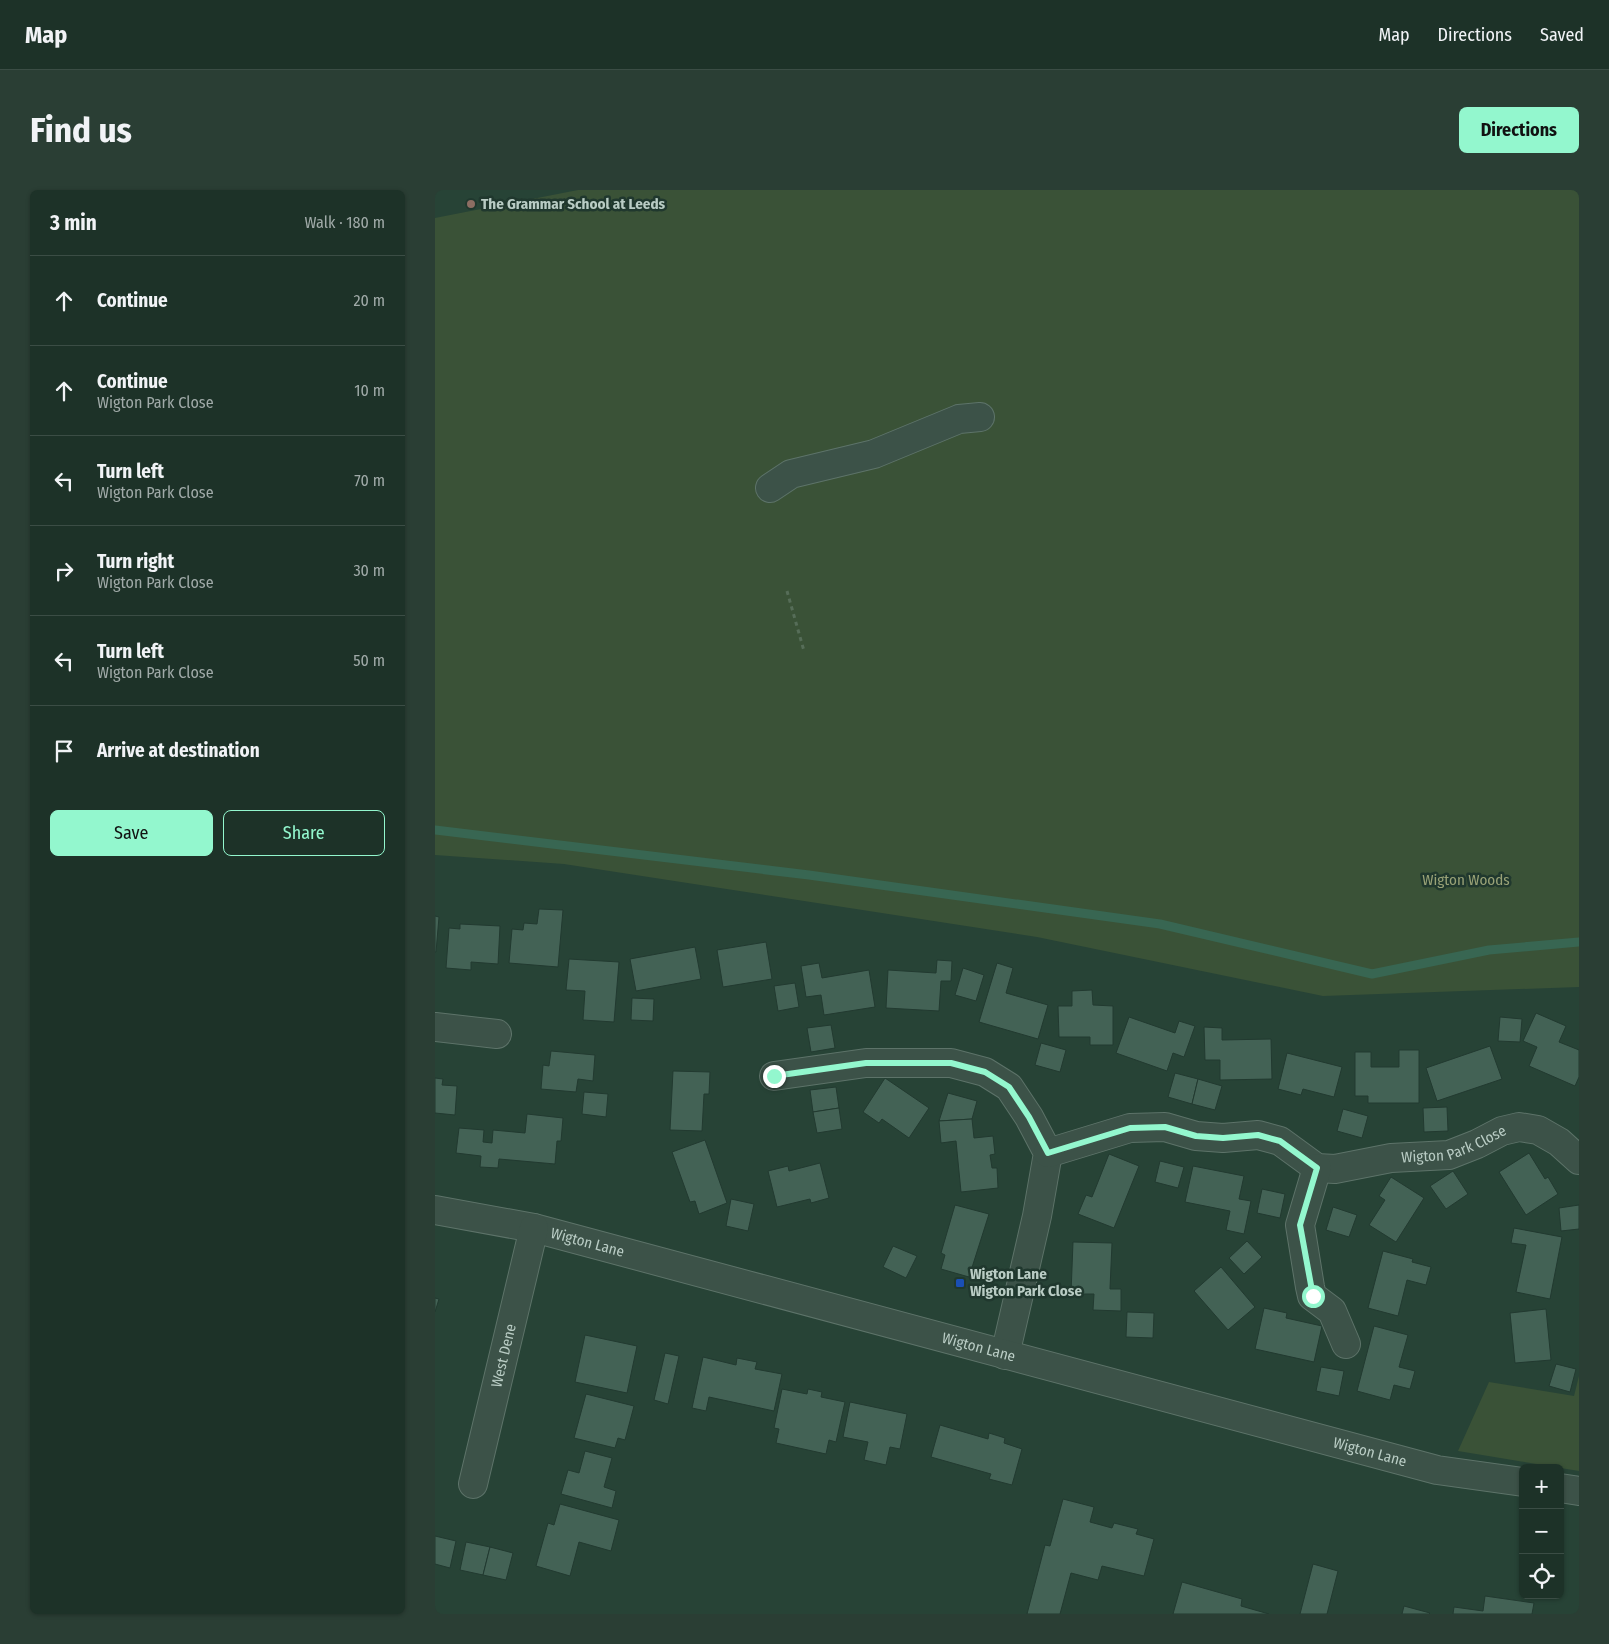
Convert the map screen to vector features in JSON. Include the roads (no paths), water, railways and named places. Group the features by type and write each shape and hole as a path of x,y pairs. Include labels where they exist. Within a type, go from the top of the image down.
{"street":[{"path":"770,488 791,474 874,454 959,419 980,417"},
{"path":"435,1027 497,1034"},
{"path":"774,1076 866,1063 951,1063 985,1072 1009,1087 1029,1117 1048,1153 1037,1216 1005,1355"},
{"path":"1048,1153 1130,1128 1165,1127 1196,1136 1223,1138 1258,1135 1280,1141 1317,1168 1300,1225 1313,1296 1332,1311 1345,1344"},
{"name":"Wigton Park Close","path":"1317,1168 1335,1170 1391,1158 1449,1155 1477,1144 1502,1131 1519,1127 1538,1130 1559,1142 1579,1160"},
{"name":"Wigton Lane","path":"435,1210 533,1228 1437,1470 1519,1481"},
{"name":"West Dene","path":"473,1484 533,1228"},
{"path":"1564,1488 1579,1490"}],"waterway":[{"path":"435,830 809,875 1160,924 1372,974 1489,950 1579,942"}],"place":[{"name":"The Grammar School at Leeds","path":"471,204"},
{"name":"Wigton Lane Wigton Park Close","path":"960,1283"}],"park label":[{"name":"Wigton Woods","path":"1466,880"}]}
